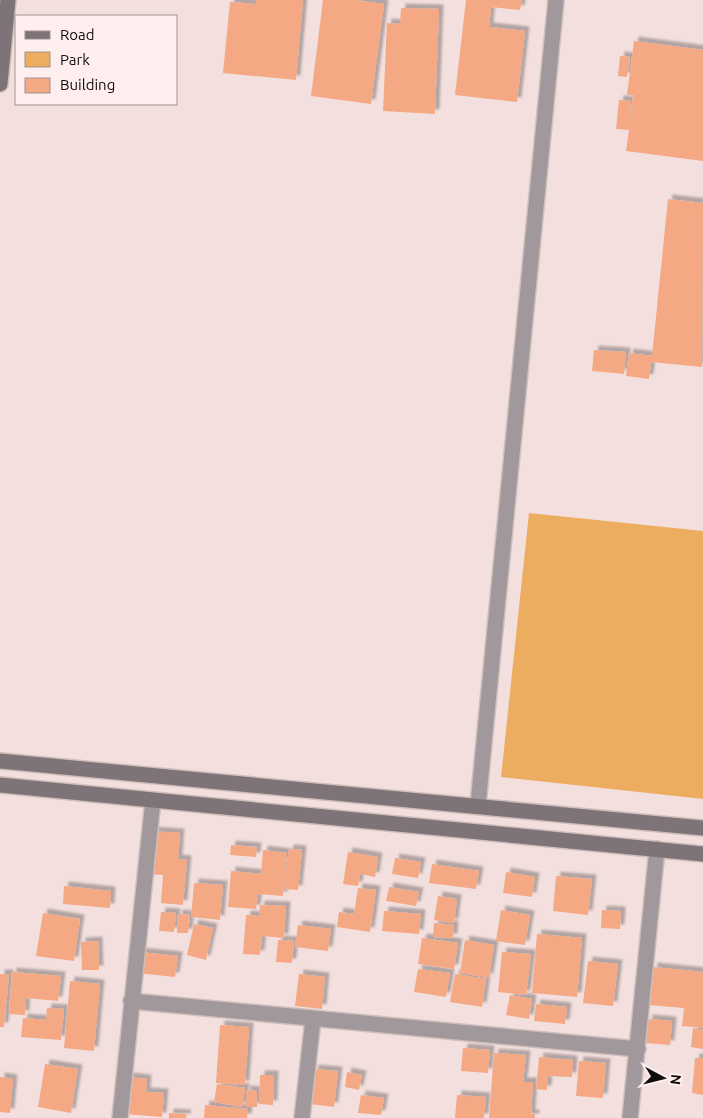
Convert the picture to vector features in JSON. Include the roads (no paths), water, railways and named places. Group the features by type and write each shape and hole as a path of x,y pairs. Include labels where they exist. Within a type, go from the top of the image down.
{"street":[{"path":"0,84 8,0"},
{"path":"478,806 556,0"},
{"path":"0,761 703,828"},
{"path":"0,785 703,854"},
{"path":"120,1118 153,800"},
{"path":"630,1118 657,849"},
{"path":"131,1000 638,1049"},
{"path":"302,1118 313,1019"}]}
